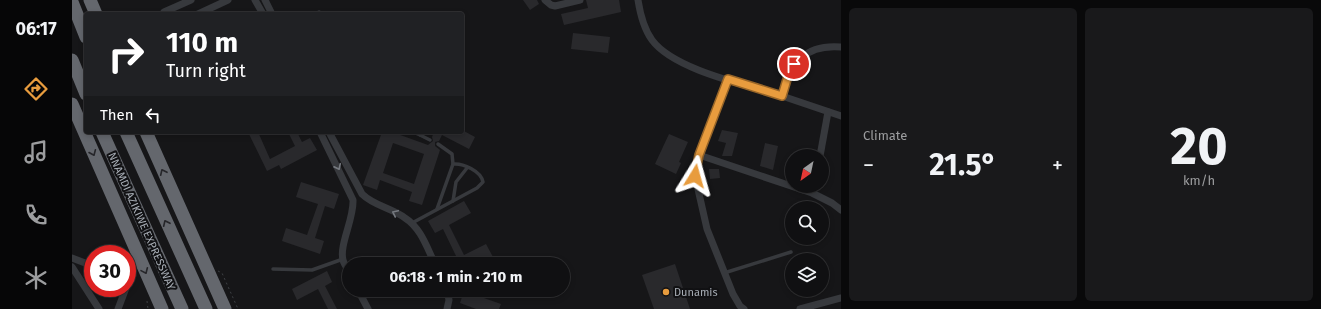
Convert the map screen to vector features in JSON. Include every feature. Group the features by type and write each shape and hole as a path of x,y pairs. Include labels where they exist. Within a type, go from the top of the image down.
{"highway":[{"path":"90,0 95,12"},
{"path":"72,2 84,32"},
{"path":"72,60 84,89"},
{"name":"NNAMDI AZIKIWE EXPRESSWAY","path":"72,104 84,131"},
{"name":"NNAMDI AZIKIWE EXPRESSWAY","path":"85,134 162,309"},
{"name":"NNAMDI AZIKIWE EXPRESSWAY","path":"103,134 182,309"},
{"name":"NNAMDI AZIKIWE EXPRESSWAY","path":"127,134 207,309"},
{"path":"147,134 225,309"},
{"path":"200,253 207,309"}],"street":[{"path":"164,12 191,0"},
{"path":"202,12 228,0"},
{"path":"265,0 271,12"},
{"path":"545,0 551,5 555,6 580,0"},
{"path":"638,0 645,26 652,40 664,52 684,64 841,116"},
{"path":"257,1 262,12"},
{"path":"782,96 788,76 794,64 803,55 817,48 841,47"},
{"path":"728,79 699,155 695,176 707,229 733,294 740,306 744,309"},
{"path":"821,149 828,112"},
{"path":"321,134 353,200 354,212 344,243 343,257"},
{"path":"330,134 362,194 368,200 405,217 416,226 432,257"},
{"path":"699,155 785,181"},
{"path":"818,193 841,210"},
{"path":"72,258 84,263"},
{"path":"72,267 99,309"},
{"path":"118,309 123,297"},
{"path":"362,297 368,309"},
{"path":"447,309 448,297"},
{"path":"800,309 841,298"}],"lane":[{"path":"421,134 430,140"},
{"path":"437,209 453,164 452,154 438,144"},
{"path":"412,223 477,188 483,182 478,175 467,168 458,164 453,164"},
{"path":"453,201 456,182 467,168"},
{"path":"724,273 791,252"},
{"path":"273,269 312,270 342,259"}],"path":[{"path":"222,273 238,309"}],"building":[{"path":"523,0 537,0 539,4 530,10"},
{"path":"586,0 619,0 621,12 564,25 561,14 588,8"},
{"path":"573,33 610,37 608,53 571,49"},
{"path":"722,130 738,133 732,156 722,156 726,143 718,141"},
{"path":"464,131 475,137 469,149 442,135 439,141 435,142 435,146 440,150 422,205 409,201 412,192 380,180 377,190 363,185 381,134 398,134 428,145 433,141 433,134 464,134","holes":["393,143 424,154 414,184 383,173"]},
{"path":"249,134 259,134 270,159 295,146 289,134 298,134 302,142 310,138 317,150 281,169 279,165 267,171"},
{"path":"669,134 688,142 679,162 681,163 676,174 655,164"},
{"path":"765,143 778,146 773,170 760,166"},
{"path":"709,169 719,169 720,178 710,179"},
{"path":"301,182 339,194 334,209 325,206 315,238 324,241 320,254 282,241 286,228 307,235 318,204 296,197"},
{"path":"464,201 471,213 449,225 464,255 486,244 493,257 457,257 443,229 435,233 428,221"},
{"name":"Dunamis","path":"675,264 690,309 654,309 642,275"},
{"path":"327,271 332,282 325,286 337,309 328,309 318,289 297,300 292,289"},
{"path":"462,297 481,297 501,304 499,309 476,309 460,303"}],"place":[{"name":"Dunamis","path":"666,292"}],"route":[{"path":"695,176 699,155 728,79 782,96 788,76 794,64"}]}
